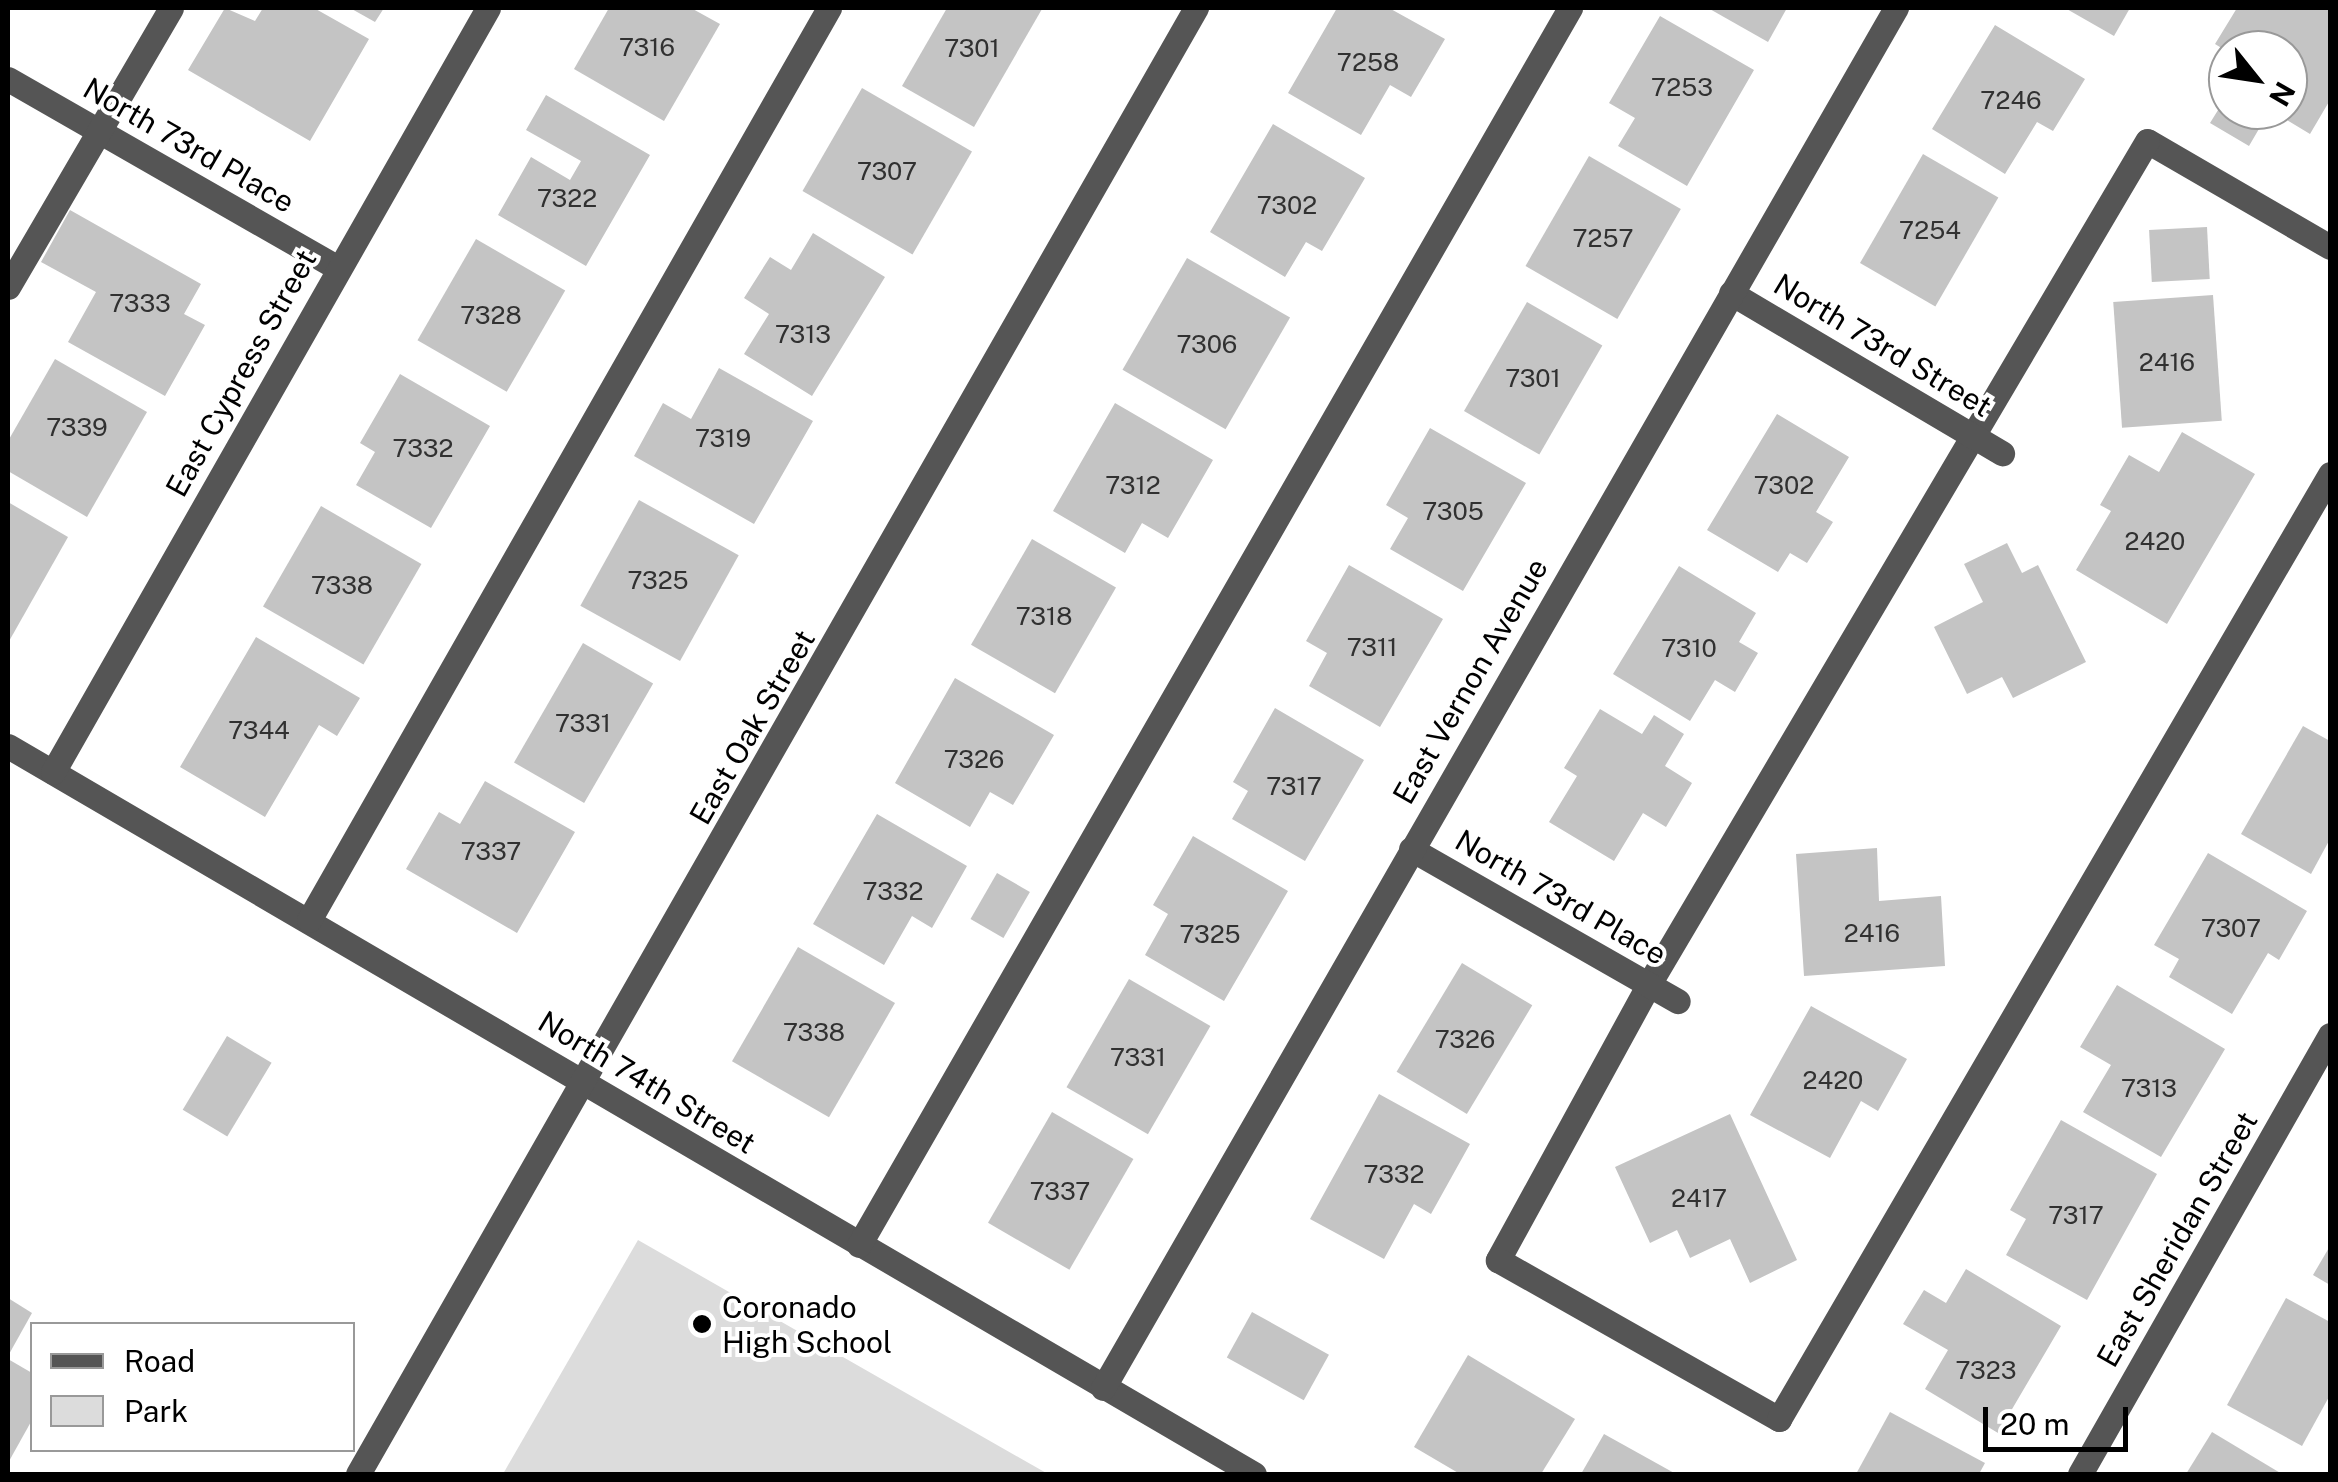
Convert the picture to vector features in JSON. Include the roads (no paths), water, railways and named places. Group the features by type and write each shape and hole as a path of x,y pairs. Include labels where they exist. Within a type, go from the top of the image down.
{"street":[{"path":"8,286 171,8"},
{"name":"East Cypress Street","path":"52,772 488,8"},
{"path":"309,920 829,8"},
{"name":"East Oak Street","path":"358,1474 587,1084 1196,8"},
{"path":"859,1246 1570,8"},
{"name":"East Vernon Avenue","path":"1103,1388 1896,8"},
{"name":"North 73rd Place","path":"8,79 338,268"},
{"path":"2330,247 2147,141 1649,984 1498,1260 1779,1419 2330,474"},
{"name":"North 73rd Street","path":"1731,292 2002,453"},
{"name":"North 74th Street","path":"8,746 1254,1474"},
{"name":"North 73rd Place","path":"1411,849 1678,1001"},
{"name":"East Sheridan Street","path":"2080,1474 2330,1035"}],"place":[{"name":"Coronado High School","path":"702,1324"}]}
